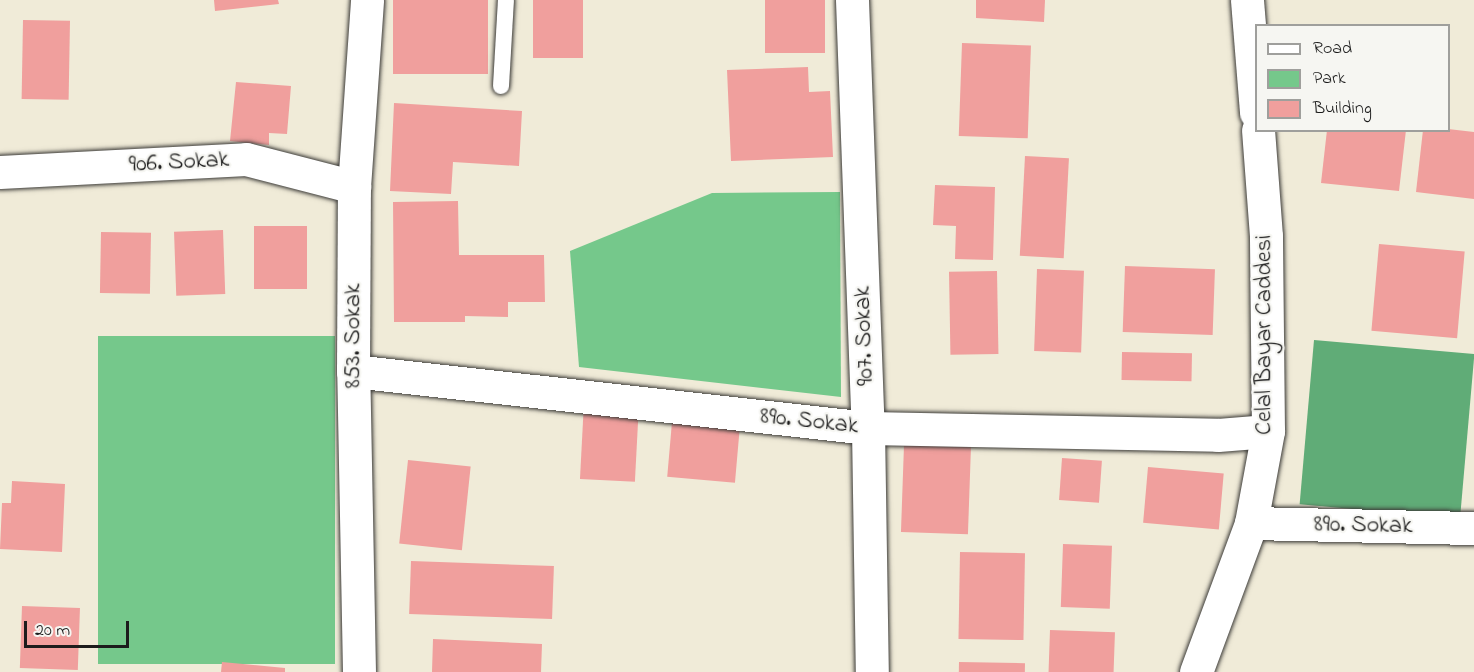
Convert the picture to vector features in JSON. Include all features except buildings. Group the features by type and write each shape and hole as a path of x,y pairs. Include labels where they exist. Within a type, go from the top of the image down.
{"street":[{"name":"853. Sokak","path":"359,672 353,371 354,187 367,0"},
{"name":"907. Sokak","path":"852,0 868,428 872,672"},
{"path":"1247,0 1255,90"},
{"name":"Celal Bayar Caddesi","path":"1196,672 1251,523 1268,431 1266,236 1258,132"},
{"name":"906. Sokak","path":"0,172 246,159 354,187"},
{"name":"890. Sokak","path":"353,371 868,428 1218,435 1268,431"},
{"name":"890. Sokak","path":"1251,523 1474,528"}],"lane":[{"path":"501,86 506,0"}],"green space":[{"path":"840,192 841,397 579,367 570,251 712,193"},
{"path":"98,336 335,336 335,664 98,664"},
{"path":"1314,340 1474,354 1460,518 1300,504"}]}
